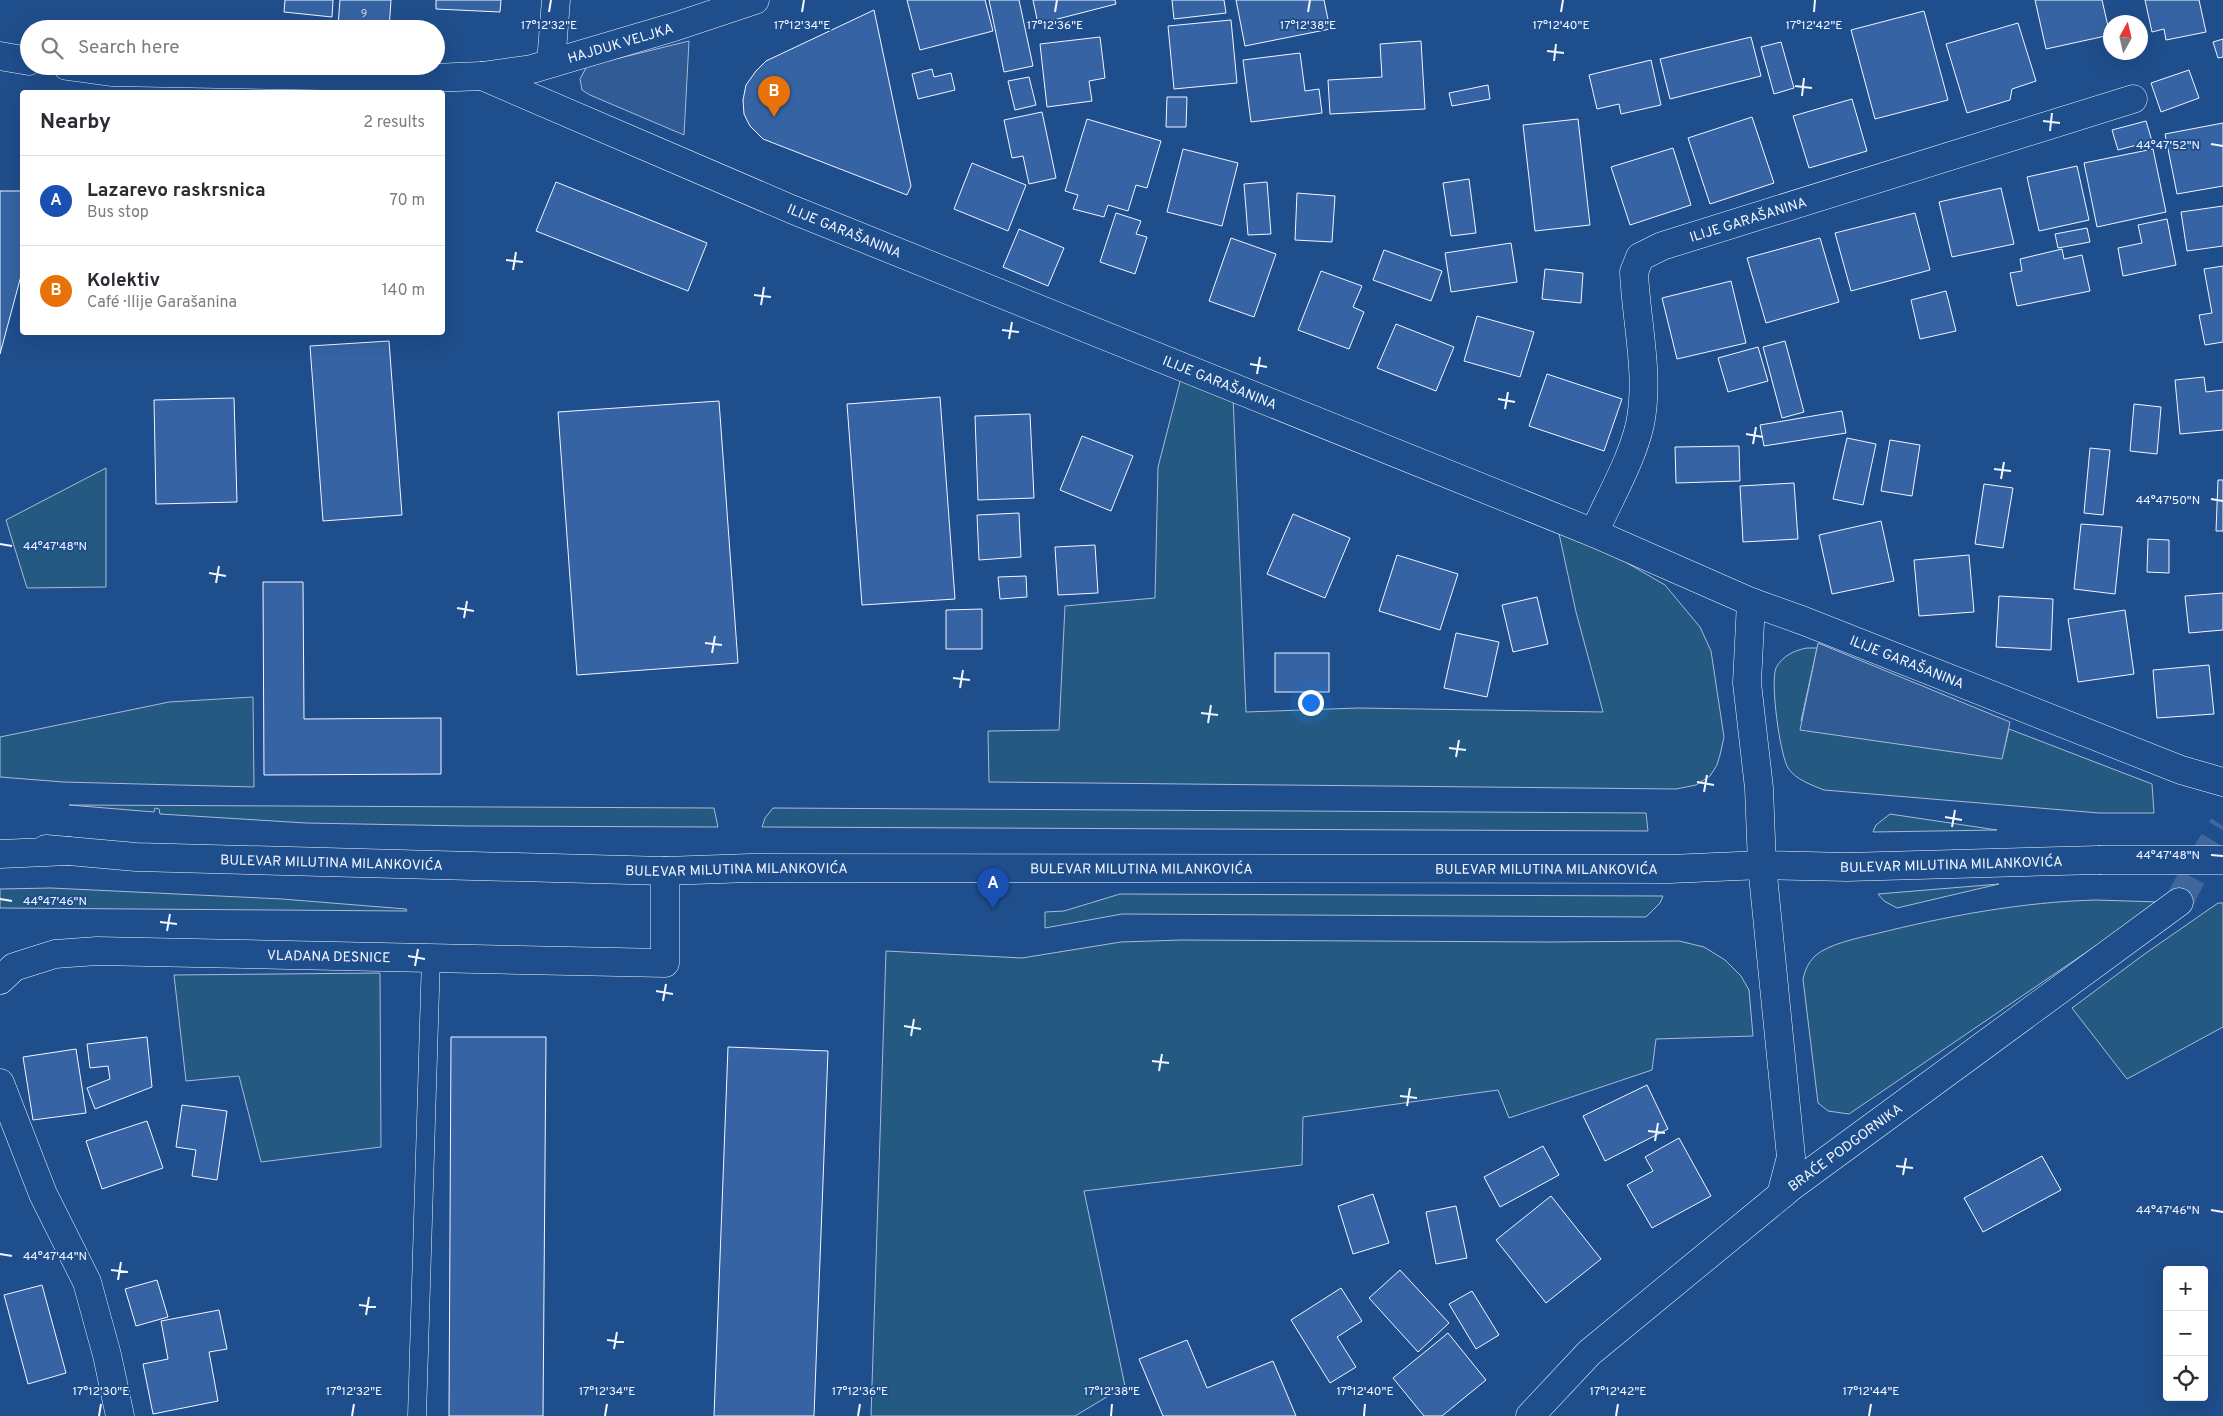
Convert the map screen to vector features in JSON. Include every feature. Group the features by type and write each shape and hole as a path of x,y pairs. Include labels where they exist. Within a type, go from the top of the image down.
{"street":[{"path":"551,63 556,0"},
{"name":"HAJDUK VELJKA","path":"482,76 532,69 674,27 755,0"},
{"path":"0,56 20,59"},
{"name":"ILIJE GARAŠANINA","path":"276,75 432,78 482,76 791,209 1594,532 1751,602 1804,621 2181,770 2223,782"},
{"name":"ILIJE GARAŠANINA","path":"1594,532 1629,456 1640,424 1643,383 1634,272 1640,257 1662,246 2134,99"},
{"path":"1751,602 1748,682 1758,788 1762,865 1792,1157 1781,1195"},
{"name":"BULEVAR MILUTINA MILANKOVIĆA","path":"0,846 136,857 666,871 750,868 1670,868 1762,865 1847,867 2098,860 2223,860"},
{"path":"0,854 69,851"},
{"name":"VLADANA DESNICE","path":"0,980 14,967 55,954 97,951 665,963 666,871"},
{"name":"BRAĆE PODGORNIKA","path":"1530,1416 1604,1341 1781,1195 2179,902"},
{"path":"0,1083 43,1194 87,1282 107,1355 120,1416"}],"lane":[{"path":"417,1416 431,957"}],"shaded area":[{"path":"689,41 684,135 582,90 580,79 587,66"},
{"path":"1182,374 1233,395 1246,712 1358,708 1603,712 1576,612 1558,529 1610,553 1665,585 1700,627 1711,651 1724,737 1717,765 1710,776 1696,785 1676,789 989,782 988,731 1059,730 1065,606 1155,598 1158,467"},
{"path":"106,468 106,587 27,588 6,520"},
{"path":"1818,643 2010,722 2002,759 1800,730"},
{"path":"1807,648 1817,648 1801,721 2002,758 2009,729 2152,784 2154,813 2099,813 1824,790 1809,784 1791,772 1785,761 1777,718 1774,688 1776,668 1782,660 1789,654"},
{"path":"253,697 254,787 63,782 0,777 0,737 169,702"},
{"path":"69,805 714,808 718,827 306,823 160,814 159,809 155,808 154,812"},
{"path":"773,808 1646,813 1648,831 762,827 765,818"},
{"path":"1890,814 1997,830 1873,832 1876,825"},
{"path":"1999,884 1897,908 1884,901 1878,894"},
{"path":"51,888 282,899 406,909 407,911 0,908 0,889"},
{"path":"1120,894 1663,896 1660,903 1646,917 1122,914 1045,928 1045,912 1064,911"},
{"path":"2096,900 2160,902 1849,1114 1828,1111 1818,1103 1803,979 1809,964 1815,956 1827,948 1852,940 1902,927 1957,916 2013,907"},
{"path":"2218,903 2223,903 2223,1027 2127,1079 2072,1008"},
{"path":"1181,940 1679,941 1704,947 1725,960 1741,976 1749,990 1753,1036 1656,1039 1652,1070 1509,1118 1498,1090 1303,1117 1302,1165 1084,1191 1125,1386 1075,1416 871,1416 886,951 1022,958 1121,942"},
{"path":"380,973 381,1147 261,1162 239,1076 186,1081 174,975"}],"building":[{"path":"285,0 333,0 332,17 284,12"},
{"path":"340,0 391,0 390,20 338,20"},
{"path":"436,0 501,0 500,12 436,9"},
{"path":"907,0 985,0 993,31 920,50"},
{"path":"989,0 1019,0 1033,66 1004,72"},
{"path":"1033,0 1115,0 1116,4 1038,24"},
{"path":"1172,0 1224,0 1226,13 1174,19"},
{"path":"1236,0 1324,0 1330,29 1245,46"},
{"path":"2035,0 2102,0 2105,15 2103,15 2103,37 2046,49"},
{"path":"2145,0 2199,0 2206,32 2166,40 2164,29 2152,32"},
{"path":"874,10 911,186 907,195 763,139 750,126 744,114 743,100 746,85 766,61"},
{"path":"1924,11 1948,100 1875,119 1851,30"},
{"path":"1231,20 1237,83 1174,89 1168,26"},
{"path":"2018,23 2036,81 2012,89 2010,100 1967,113 1946,44"},
{"path":"1100,37 1105,78 1089,81 1092,101 1047,107 1040,44"},
{"path":"1751,37 1761,76 1670,99 1660,59"},
{"path":"2223,39 2223,57 2218,58 2213,42"},
{"path":"1421,41 1425,109 1330,114 1328,80 1382,77 1380,44"},
{"path":"1781,42 1794,88 1774,94 1761,47"},
{"path":"1300,53 1305,91 1319,89 1322,113 1251,122 1243,60"},
{"path":"1651,60 1661,105 1621,114 1619,104 1597,109 1589,75"},
{"path":"932,69 934,77 951,73 955,90 918,99 912,74"},
{"path":"2189,70 2199,98 2161,112 2151,83"},
{"path":"1029,77 1036,105 1015,110 1008,81"},
{"path":"1488,85 1490,99 1452,106 1449,93"},
{"path":"1167,97 1187,97 1186,127 1166,127"},
{"path":"1852,99 1867,151 1809,168 1793,116"},
{"path":"1042,112 1056,178 1029,184 1023,156 1012,158 1004,120"},
{"path":"1752,117 1774,183 1710,204 1688,138"},
{"path":"1087,119 1161,141 1147,188 1136,185 1128,211 1108,205 1104,217 1073,209 1078,195 1065,191"},
{"path":"1578,119 1590,225 1535,231 1523,125"},
{"path":"2146,121 2152,141 2118,150 2112,130"},
{"path":"2223,123 2223,186 2177,194 2165,134"},
{"path":"1673,148 1691,205 1630,225 1611,167"},
{"path":"1183,149 1238,163 1222,226 1167,212"},
{"path":"2153,149 2166,212 2097,227 2084,163"},
{"path":"972,163 1026,185 1008,231 954,209"},
{"path":"2077,166 2089,220 2039,231 2027,177"},
{"path":"1469,179 1476,233 1451,236 1443,183"},
{"path":"556,182 707,243 688,291 536,231"},
{"path":"1267,182 1271,234 1248,235 1244,184"},
{"path":"2001,188 2014,244 1952,257 1939,202"},
{"path":"0,191 20,191 20,279 0,354"},
{"path":"1297,193 1335,196 1332,242 1295,240"},
{"path":"2223,206 2223,246 2187,251 2181,212"},
{"path":"1116,213 1141,221 1136,234 1147,237 1135,274 1100,262"},
{"path":"1915,213 1930,270 1851,291 1835,233"},
{"path":"2167,219 2176,265 2123,276 2118,248 2142,243 2138,225"},
{"path":"2087,228 2090,242 2058,248 2055,234"},
{"path":"1019,229 1064,248 1048,286 1003,267"},
{"path":"1231,238 1276,254 1254,317 1209,301"},
{"path":"1820,238 1839,302 1766,323 1747,258"},
{"path":"1511,243 1517,282 1451,292 1445,253"},
{"path":"2062,249 2064,259 2082,255 2090,291 2017,306 2010,273 2022,271 2020,259"},
{"path":"1384,250 1442,271 1431,301 1373,280"},
{"path":"2223,266 2223,342 2205,345 2199,315 2212,313 2204,269"},
{"path":"1545,269 1583,273 1581,303 1542,299"},
{"path":"1321,271 1362,286 1353,307 1364,312 1349,349 1298,330"},
{"path":"1731,281 1746,343 1677,359 1662,298"},
{"path":"1946,291 1956,331 1920,339 1911,300"},
{"path":"1477,316 1534,332 1520,377 1464,361"},
{"path":"1396,324 1454,347 1436,391 1377,368"},
{"path":"389,341 402,515 323,521 310,346"},
{"path":"1785,341 1804,412 1782,418 1763,347"},
{"path":"1758,347 1768,381 1728,392 1718,358"},
{"path":"1547,374 1622,399 1604,451 1529,426"},
{"path":"2204,377 2206,392 2223,390 2223,430 2180,434 2175,380"},
{"path":"940,397 955,599 862,605 847,404"},
{"path":"234,398 237,502 156,504 154,400"},
{"path":"719,401 738,663 577,675 558,412"},
{"path":"2134,404 2161,407 2157,454 2130,451"},
{"path":"1842,411 1846,433 1764,446 1760,425"},
{"path":"1030,414 1034,498 978,500 975,416"},
{"path":"1082,436 1133,456 1111,511 1060,490"},
{"path":"1847,438 1876,444 1863,505 1833,499"},
{"path":"1890,440 1920,445 1912,496 1881,491"},
{"path":"1739,446 1740,481 1676,483 1675,447"},
{"path":"2090,448 2110,450 2103,515 2084,513"},
{"path":"2218,480 2223,480 2223,531 2216,531"},
{"path":"1794,483 1798,539 1743,542 1740,486"},
{"path":"1984,484 2013,488 2003,548 1975,544"},
{"path":"1019,513 1021,557 979,560 977,515"},
{"path":"1293,514 1350,538 1325,598 1267,574"},
{"path":"1881,521 1894,581 1832,594 1819,535"},
{"path":"2081,524 2122,527 2115,594 2074,589"},
{"path":"2148,539 2169,540 2169,573 2147,572"},
{"path":"1095,545 1098,593 1058,595 1055,547"},
{"path":"1397,555 1458,574 1440,630 1379,611"},
{"path":"1969,555 1974,612 1919,616 1914,560"},
{"path":"1026,576 1027,597 1000,599 998,577"},
{"path":"263,582 303,582 304,719 441,718 441,774 264,775"},
{"path":"2223,593 2223,630 2189,633 2185,596"},
{"path":"1999,596 2053,599 2051,650 1996,647"},
{"path":"1537,597 1548,644 1513,652 1502,605"},
{"path":"982,609 982,649 946,649 946,610"},
{"path":"2125,610 2134,674 2078,682 2068,619"},
{"path":"1456,633 1499,642 1487,697 1444,688"},
{"path":"1275,653 1329,653 1329,692 1275,692"},
{"path":"2209,665 2214,714 2157,718 2153,670"},
{"path":"147,1037 152,1087 95,1109 87,1088 110,1079 108,1066 90,1068 87,1044"},
{"path":"451,1037 546,1037 543,1416 449,1416"},
{"path":"728,1047 828,1051 814,1416 714,1416"},
{"path":"76,1049 86,1113 33,1120 23,1057"},
{"path":"1647,1085 1668,1129 1605,1161 1583,1116"},
{"path":"182,1105 227,1111 217,1180 192,1176 196,1150 176,1147"},
{"path":"147,1121 163,1168 102,1189 86,1141"},
{"path":"1679,1138 1711,1196 1652,1228 1627,1185 1653,1171 1645,1157"},
{"path":"1543,1146 1559,1175 1500,1207 1484,1177"},
{"path":"2042,1156 2061,1190 1983,1232 1964,1198"},
{"path":"1373,1194 1389,1243 1353,1254 1338,1206"},
{"path":"1551,1196 1601,1259 1546,1303 1496,1240"},
{"path":"1456,1206 1467,1258 1436,1264 1426,1212"},
{"path":"1400,1270 1449,1323 1418,1352 1369,1298"},
{"path":"157,1280 168,1317 136,1326 125,1289"},
{"path":"42,1285 66,1373 28,1384 4,1295"},
{"path":"1341,1288 1362,1321 1337,1337 1356,1367 1330,1383 1291,1320"},
{"path":"1472,1291 1499,1335 1476,1349 1449,1304"},
{"path":"219,1310 227,1349 209,1352 218,1401 153,1414 143,1364 168,1359 161,1321"},
{"path":"1448,1333 1486,1380 1442,1416 1424,1416 1393,1378"},
{"path":"1187,1340 1207,1388 1273,1361 1296,1416 1163,1416 1139,1359"}],"tunnel":[{"path":"2179,902 2195,871 2223,826"}],"place":[{"name":"Kolektiv","path":"774,117"},
{"name":"Lazarevo raskrsnica","path":"993,909"}]}
